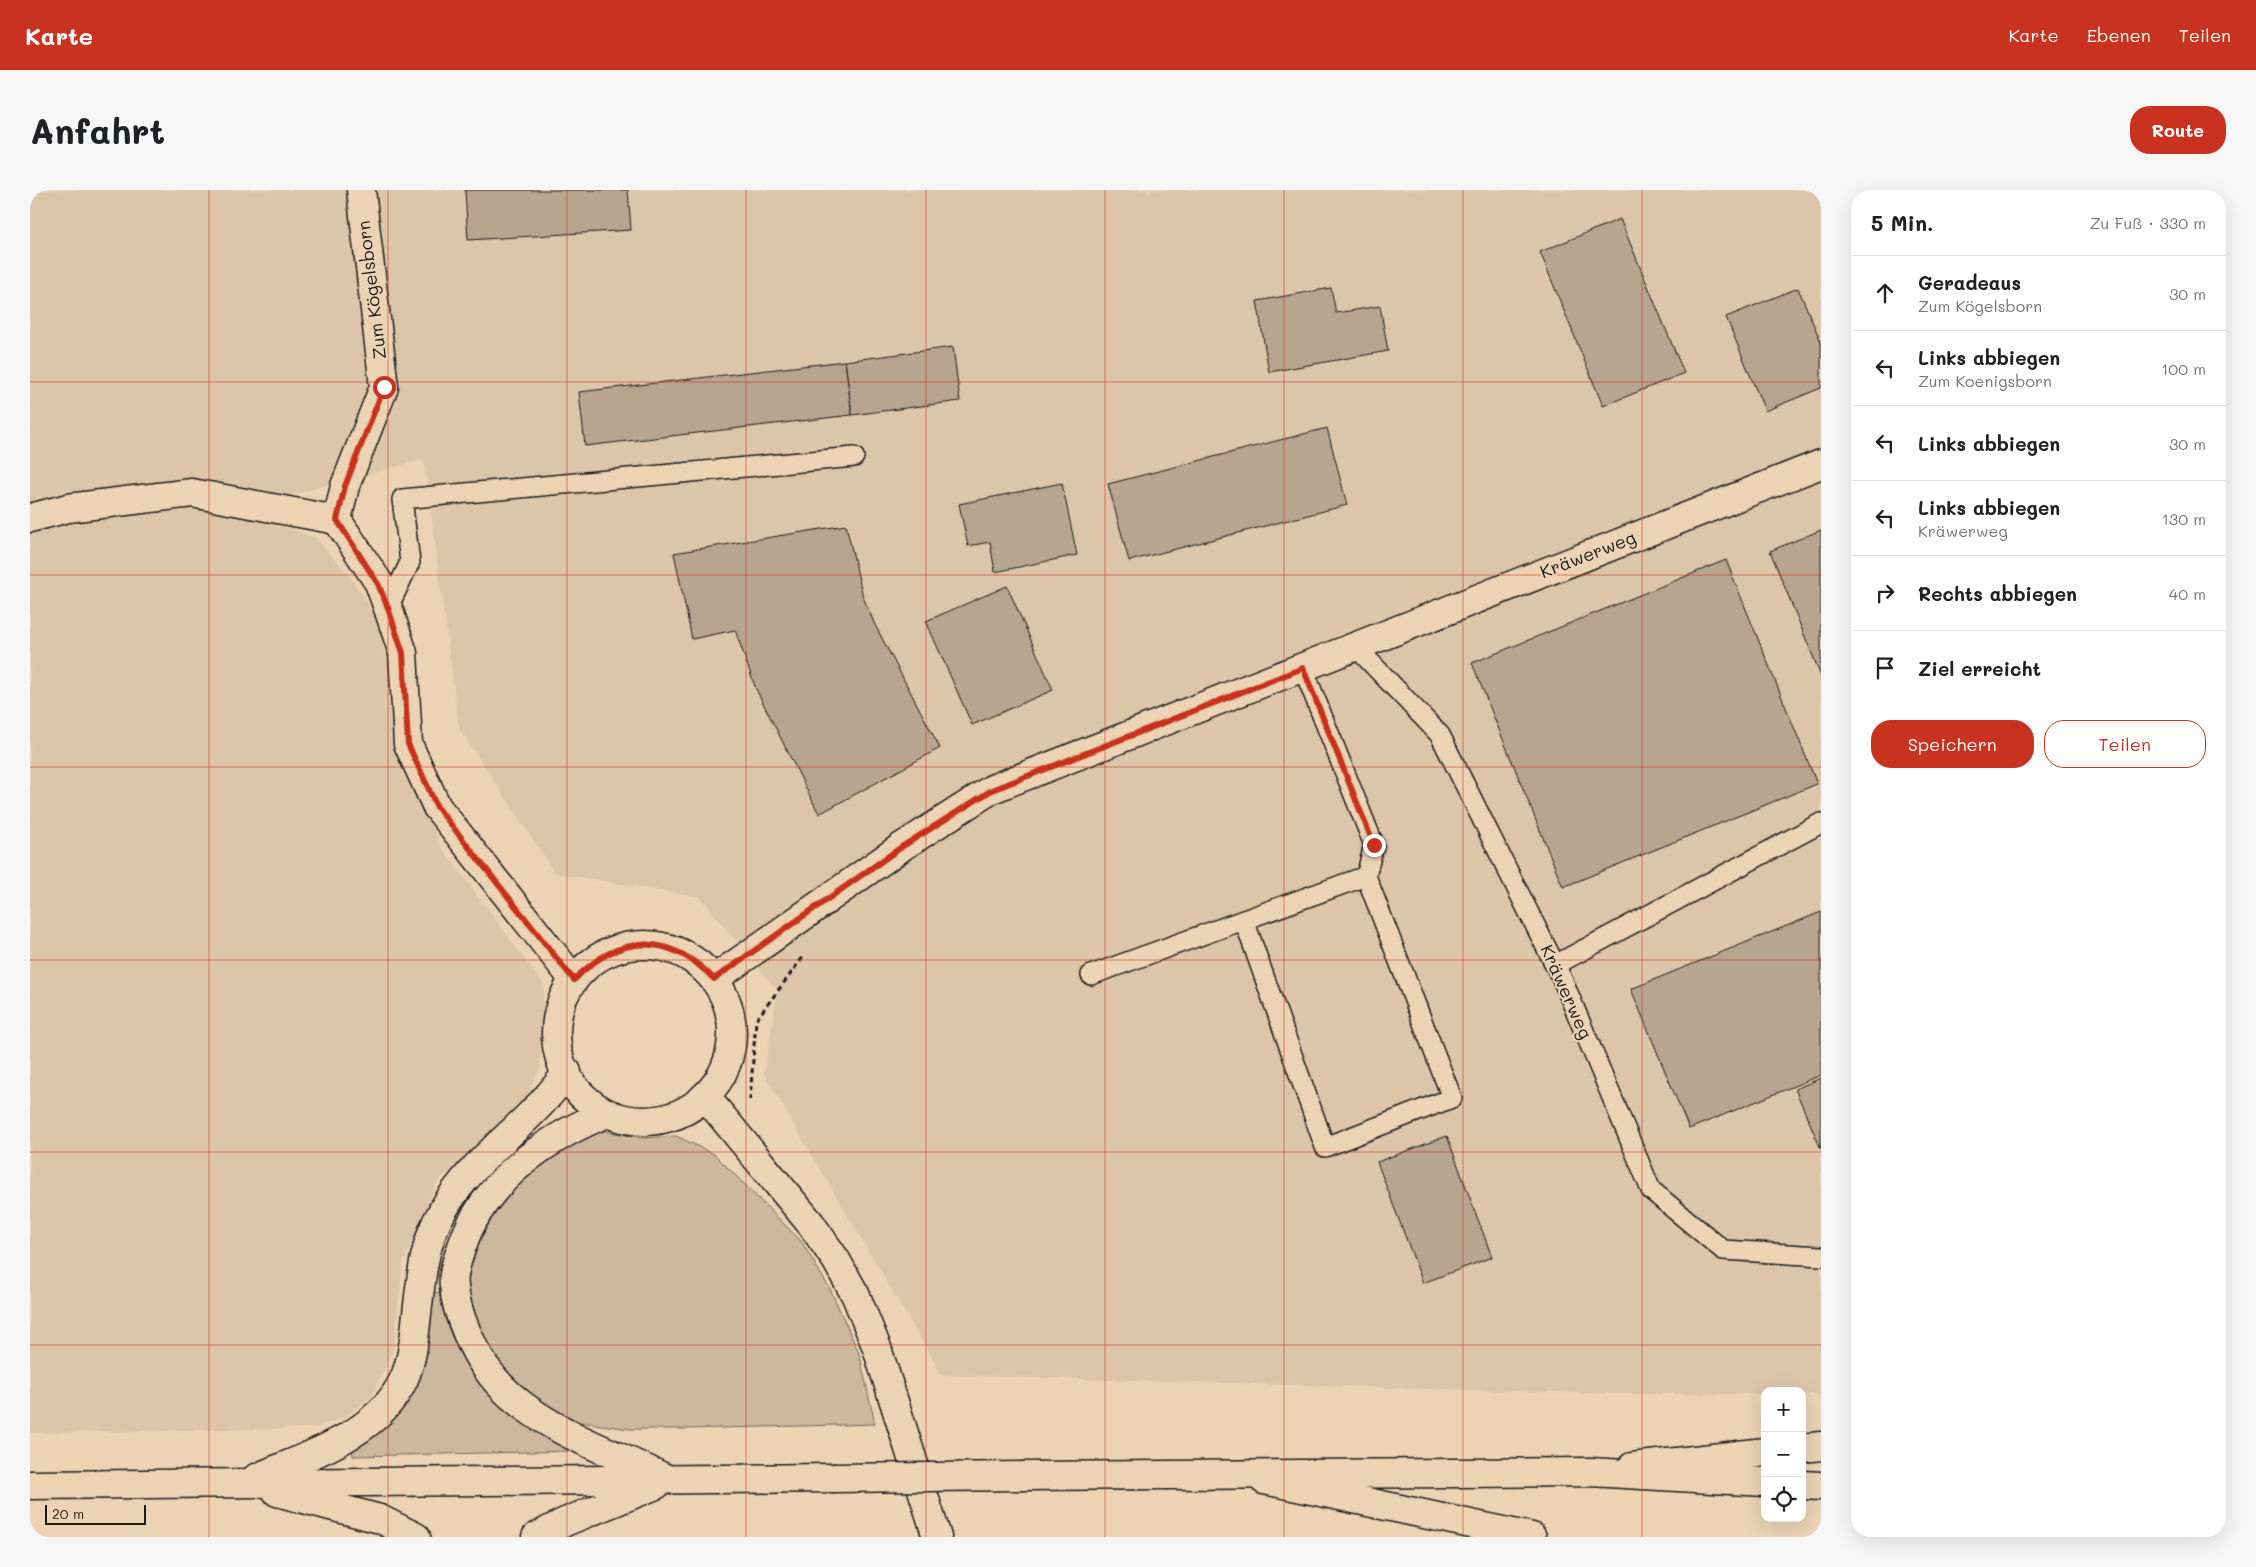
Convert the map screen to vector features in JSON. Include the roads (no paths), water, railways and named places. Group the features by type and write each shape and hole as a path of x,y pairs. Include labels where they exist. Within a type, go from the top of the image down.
{"main road":[{"name":"Zum Kögelsborn","path":"337,520 345,486 384,387 361,190"},
{"name":"Kräwerweg","path":"714,979 903,846 992,790 1821,464"},
{"path":"30,518 68,508 192,493 337,520 378,584 388,608 403,653 408,744 437,807 574,980"},
{"path":"632,946 648,946 678,951 698,963 714,979 724,995 730,1013 732,1031 731,1050 725,1067 698,1103 675,1116 648,1121 605,1114 589,1104 577,1090 566,1072 560,1054 557,1035 559,1016 565,997 574,980 590,964 610,952 632,946"},
{"path":"244,1483 340,1441 380,1413 394,1398 405,1378 411,1359 425,1250 433,1227 458,1187 472,1170 539,1107 566,1072"},
{"path":"705,1096 811,1224 836,1260 856,1296 877,1348 936,1537"},
{"path":"605,1114 564,1132 537,1150 489,1196 475,1215 464,1240 456,1264 453,1285 461,1318 473,1346 488,1371 510,1395 536,1415 563,1430 669,1480"},
{"path":"1806,1448 1821,1446"},
{"path":"1590,1472 1761,1452"},
{"path":"30,1485 1590,1472 1761,1482"},
{"path":"1240,1475 1532,1537"},
{"path":"536,1537 565,1522 669,1480"},
{"path":"244,1483 380,1519 416,1537"},
{"path":"1806,1485 1821,1486"}],"lane":[{"path":"388,608 410,562 402,498 854,457"},
{"name":"Kräwerweg","path":"1356,647 1440,735 1556,965 1650,1190 1723,1250 1821,1256"},
{"path":"1244,920 1325,1147 1452,1098 1366,876 1374,845 1303,668"},
{"path":"1556,965 1821,823"},
{"path":"1091,975 1366,876"}]}
